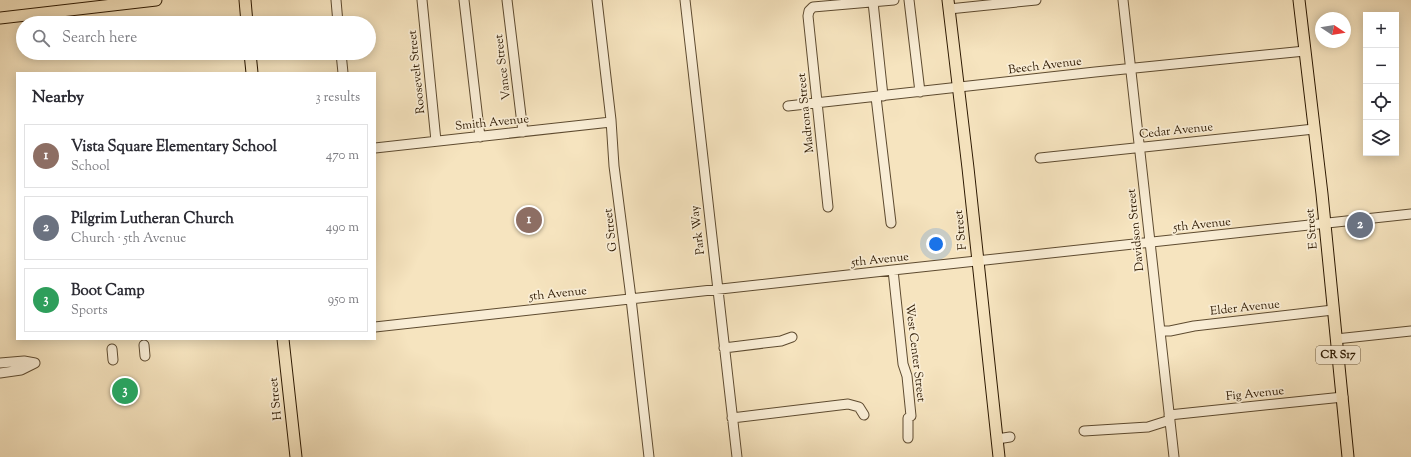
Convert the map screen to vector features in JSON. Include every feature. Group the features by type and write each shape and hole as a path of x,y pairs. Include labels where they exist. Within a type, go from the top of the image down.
{"main road":[{"path":"17,16 156,0"},
{"path":"245,0 246,16"},
{"name":"E Street","path":"1299,0 1325,224 1348,457"},
{"name":"F Street","path":"948,5 1000,457"},
{"path":"0,18 16,16"},
{"path":"251,60 252,72"},
{"name":"H Street","path":"282,340 296,457"}],"street":[{"path":"336,0 337,16"},
{"name":"Roosevelt Street","path":"422,0 436,141"},
{"path":"464,0 480,137"},
{"name":"Vance Street","path":"507,0 523,132"},
{"name":"G Street","path":"597,0 612,122 614,166 626,299 649,457"},
{"name":"Park Way","path":"685,0 737,457"},
{"path":"891,223 873,2 894,0"},
{"path":"909,0 920,92"},
{"path":"948,5 1036,0"},
{"name":"Davidson Street","path":"1123,0 1174,457"},
{"name":"Madrona Street","path":"828,207 808,11 813,7 873,2"},
{"name":"Beech Avenue","path":"788,106 817,104 1131,68 1305,51"},
{"path":"342,60 343,72"},
{"name":"Smith Avenue","path":"376,148 612,122"},
{"name":"Cedar Avenue","path":"1040,158 1314,129"},
{"name":"5th Avenue","path":"376,327 1411,214"},
{"name":"West Center Street","path":"893,270 903,364 911,416 908,418 908,438"},
{"name":"Elder Avenue","path":"1161,331 1333,310"},
{"path":"1336,339 1411,331"},
{"path":"724,348 782,341 792,337"},
{"path":"144,345 146,356"},
{"path":"112,349 112,360"},
{"path":"0,363 24,361 35,363 21,370 0,373"},
{"name":"Fig Avenue","path":"1084,431 1148,427 1170,418 1343,397"},
{"path":"732,418 848,404 859,407 864,415"},
{"path":"997,438 1010,437"}],"place":[{"name":"Vista Square Elementary School","path":"529,220"},
{"name":"Pilgrim Lutheran Church","path":"1360,225"},
{"name":"Boot Camp","path":"125,391"}]}
